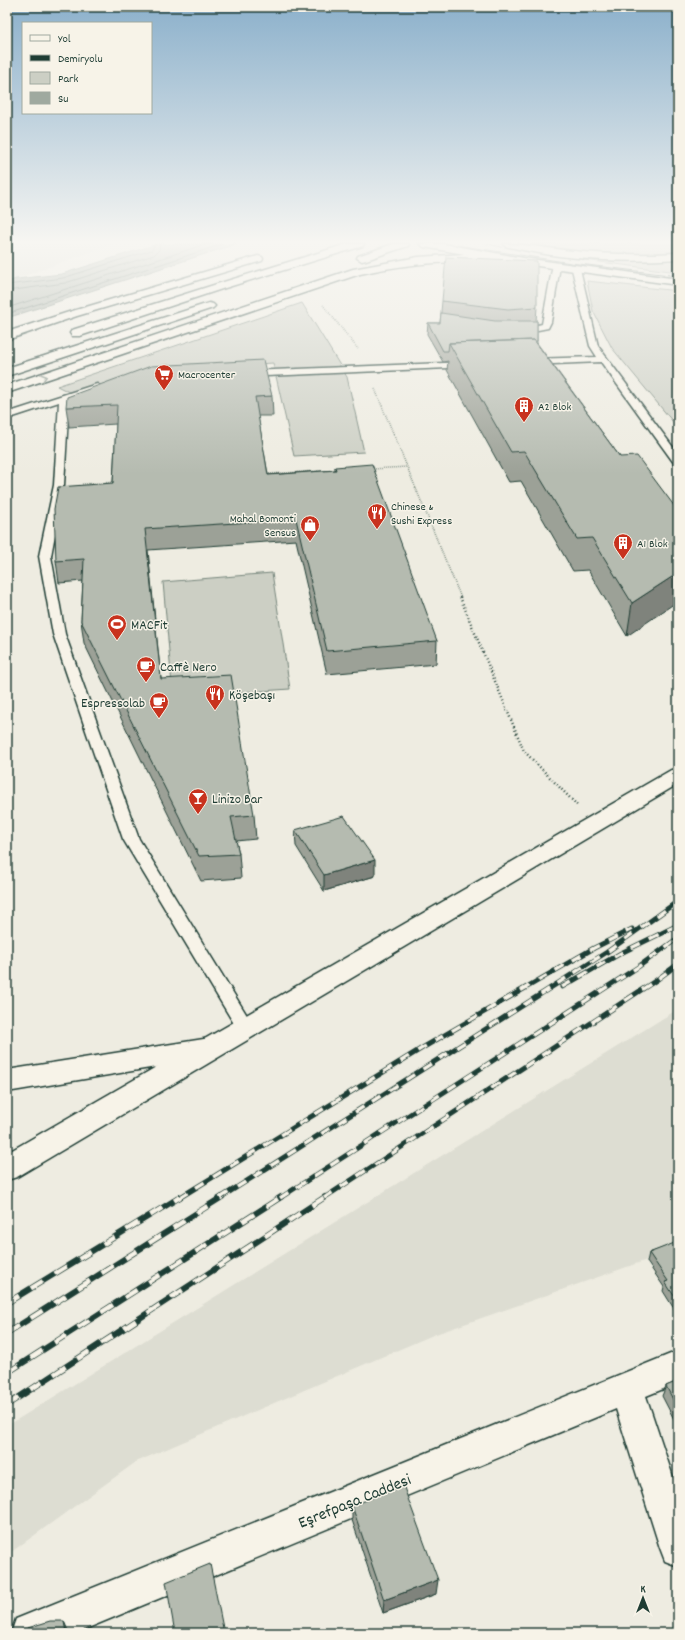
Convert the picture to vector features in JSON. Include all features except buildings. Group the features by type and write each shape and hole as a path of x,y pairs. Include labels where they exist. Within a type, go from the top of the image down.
{"main road":[{"path":"7,336 52,321"},
{"path":"67,336 113,321"},
{"path":"7,372 165,321"},
{"path":"7,389 210,321"},
{"path":"7,1168 678,775"},
{"path":"7,1081 210,1048"},
{"name":"Eşrefpaşa Caddesi","path":"30,1633 678,1367"},
{"path":"627,1389 678,1548"}],"lane":[{"path":"506,327 533,329 545,326 547,321"},
{"path":"588,321 594,346 678,461"},
{"path":"524,362 604,359"},
{"path":"240,374 477,364"},
{"path":"7,416 107,384"},
{"path":"64,398 60,486 45,556 62,641 131,839 245,1028"}],"path":[{"path":"336,321 358,348 524,751 594,823"},
{"path":"367,469 407,467"},
{"path":"265,474 320,471"},
{"path":"60,486 115,482"}],"shaded area":[{"path":"678,1009 678,1249 433,1335 136,1462 7,1555 7,1426"}],"green space":[{"path":"250,321 313,321 347,377 364,452 294,456 273,363 173,370 85,400 57,386"},
{"path":"598,321 678,321 678,428 612,348"},
{"path":"272,573 290,689 173,697 163,582"}],"railway":[{"path":"220,1198 607,952 678,901"},
{"path":"562,987 621,953 678,925"},
{"path":"179,1198 424,1047 594,948 632,929"},
{"path":"280,1198 638,967 678,938"},
{"path":"324,1198 655,981 678,964"},
{"path":"7,1303 180,1197"},
{"path":"7,1333 222,1197"},
{"path":"7,1373 281,1197"},
{"path":"7,1405 325,1197"}],"place":[{"name":"Macrocenter","path":"164,391"},
{"name":"A2 Blok","path":"524,423"},
{"name":"Chinese & Sushi Express","path":"377,530"},
{"name":"Mahal Bomonti Sensus","path":"310,542"},
{"name":"A1 Blok","path":"623,560"},
{"name":"MACFit","path":"117,641"},
{"name":"Caffè Nero","path":"146,683"},
{"name":"Köşebaşı","path":"215,711"},
{"name":"Espressolab","path":"159,719"},
{"name":"Linizo Bar","path":"198,815"}]}
